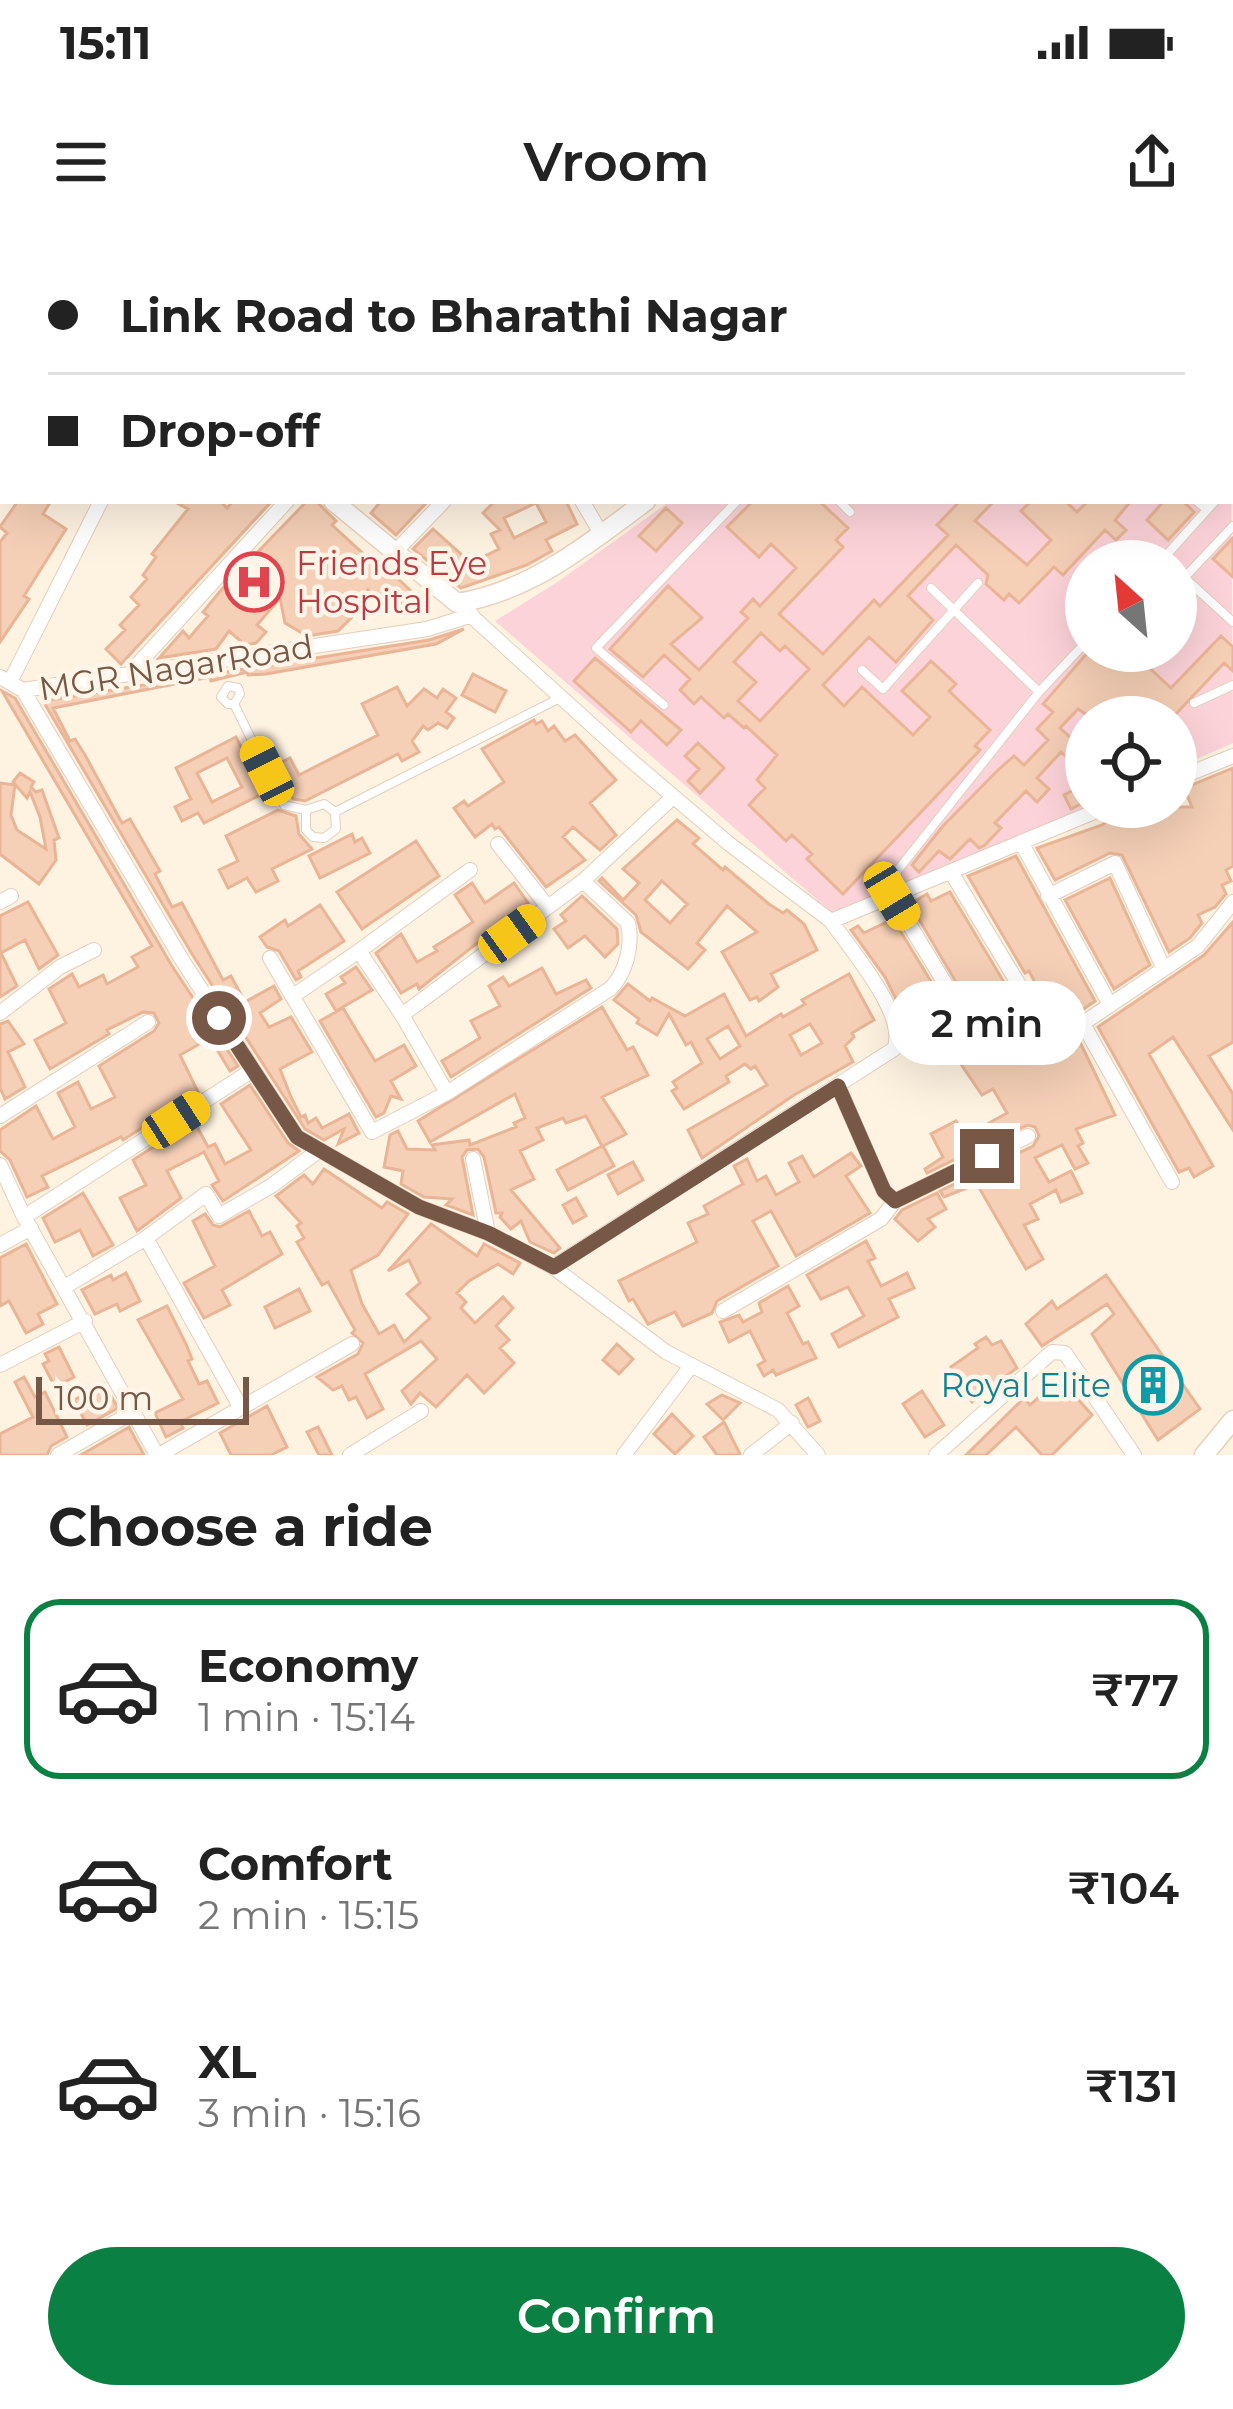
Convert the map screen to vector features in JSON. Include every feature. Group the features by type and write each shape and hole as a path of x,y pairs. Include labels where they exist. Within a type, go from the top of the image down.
{"main road":[{"path":"337,504 464,609 537,575 642,504"},
{"path":"1204,1455 1233,1420"}],"street":[{"name":"MGR NagarRoad","path":"11,683 100,504"},
{"path":"129,674 284,504"},
{"path":"394,553 441,504"},
{"path":"584,504 602,535"},
{"name":"MGR NagarRoad","path":"11,683 129,674 427,629 464,609"},
{"path":"464,609 674,797 831,921 875,984 898,1027 899,1039"},
{"path":"11,683 251,1071 297,1137 419,1207 488,1233 554,1267 666,1352 778,1410 818,1455"},
{"path":"1197,771 1233,756"},
{"path":"402,1016 583,881 674,797"},
{"path":"831,921 1065,824"},
{"path":"1021,842 1109,1003"},
{"path":"498,844 548,907"},
{"path":"1048,896 1115,863 1164,969"},
{"path":"293,996 470,870"},
{"path":"951,872 1052,1038 1061,1038 1198,946 1233,902"},
{"path":"554,1267 894,1049 899,1039 946,1004 952,995 892,896 894,875"},
{"path":"270,958 372,1132 447,1093 618,981 630,947 628,923 583,881"},
{"path":"0,1013 60,968 94,950"},
{"path":"358,951 447,1093"},
{"path":"0,1116 148,1022"},
{"path":"1083,1024 1172,1182"},
{"path":"0,1245 251,1071"},
{"path":"838,1086 884,1191 895,1201"},
{"path":"723,1311 881,1219 895,1201 1028,1136"},
{"path":"66,1286 146,1238 206,1194 218,1216 317,1152"},
{"path":"473,1159 488,1233"},
{"path":"0,1165 27,1222 159,1455 352,1344"},
{"path":"146,1238 242,1408"},
{"path":"0,1365 85,1321"},
{"path":"936,1455 1052,1352 1064,1353 1134,1455"},
{"path":"624,1455 691,1366"},
{"path":"350,1455 421,1411"},
{"path":"58,1455 133,1412"},
{"path":"751,1455 792,1424"}],"lane":[{"path":"664,705 596,648 734,504"},
{"path":"842,504 850,512"},
{"path":"1200,504 1207,510"},
{"path":"1181,540 1212,504"},
{"path":"1197,559 1233,526"},
{"path":"862,670 883,689 978,583"},
{"path":"931,588 1039,692"},
{"path":"1197,589 1233,622"},
{"path":"894,875 1065,664"},
{"path":"1197,702 1233,685"},
{"path":"335,812 561,698"},
{"path":"234,704 284,805 306,810 324,804 335,812"},
{"path":"306,810 306,830 324,838 336,830 335,812"}],"shaded area":[{"path":"666,504 1231,504 1233,743 1197,759 1197,696 1065,696 1065,816 835,915 495,621"}],"building":[{"path":"16,504 49,504 43,514 66,529 0,642 0,542 7,533 0,527"},
{"path":"179,504 223,504 227,508 230,504 269,504 121,664 106,649 125,630 120,625 139,605 131,597 147,579 143,575 156,557 152,554 188,509"},
{"path":"304,504 319,504 336,521 332,525 412,592 394,613 368,590 338,631 307,636 285,623 280,598 257,625 266,632 256,643 245,645 229,631 216,649 159,658 183,631 189,638 222,589"},
{"path":"378,504 425,504 396,535 371,513"},
{"path":"492,504 534,504 504,518 514,538 546,522 537,504 567,504 577,524 546,540 552,551 527,565 461,588 413,549 433,529 471,563 499,549 491,534 500,530 483,513"},
{"path":"750,504 822,504 848,528 836,540 843,547 779,614 823,654 874,600 880,606 948,535 937,525 957,504 991,504 975,521 1027,565 1051,540 1021,511 1028,504 1068,504 1077,512 1085,504 1128,504 1115,520 1126,530 1116,540 1105,530 1096,540 1065,540 1065,573 1054,567 1019,603 1009,594 1004,600 986,584 988,575 956,545 908,596 933,620 896,662 869,637 823,685 844,706 862,687 913,735 930,717 902,691 931,661 956,684 949,691 990,730 975,746 980,750 843,894 807,859 812,854 792,835 786,841 749,805 765,788 757,780 777,755 746,726 728,714 724,718 701,697 694,704 680,690 690,679 664,655 643,677 610,649 668,586 702,618 671,644 699,670 748,618 741,612 753,599 760,606 796,568 771,544 759,557 727,527","holes":["761,633 780,651 785,646 809,669 760,721 738,701 756,682 734,662"]},
{"path":"1161,504 1186,504 1194,512 1168,540 1147,520"},
{"path":"666,508 682,523 656,551 639,536"},
{"path":"1233,538 1233,577 1213,559"},
{"path":"464,629 436,644 266,674 247,672 211,681 210,677 53,708 122,823 130,819 160,871 155,874 172,907 182,903 223,980 231,976 245,1002 274,986 281,999 260,1013 269,1027 291,1017 312,1052 280,1069 291,1097 301,1117 305,1115 308,1123 316,1118 322,1128 349,1114 359,1133 338,1144 344,1129 324,1140 305,1129 192,954 43,701 429,640"},
{"path":"1221,636 1233,647 1233,671 1224,663 1193,696 1065,696 1065,723 1060,728 1065,733 1065,756 1061,752 1037,778 1049,789 1037,802 1026,791 995,823 1001,828 985,845 979,848 970,839 950,859 939,851 919,872 912,865 997,771 1014,756 1024,765 1048,740 1037,729 1053,712 1043,704 1071,672 1154,672 1171,688 1186,672 1197,672 1197,661"},
{"path":"595,658 681,730 667,745 641,721 631,732 574,681"},
{"path":"473,674 506,691 495,712 462,695"},
{"path":"397,687 407,706 424,689 437,698 443,689 456,698 446,712 454,718 447,728 438,723 428,730 423,726 412,741 419,752 402,761 398,754 305,801 293,799 276,765 290,758 299,775 378,735 362,704"},
{"path":"2,691 15,698 172,966 238,1066 230,1071 210,1038 180,1055 198,1092 123,1140 42,1176 48,1187 27,1197 10,1160 0,1151 0,1130 36,1106 53,1139 75,1127 58,1093 78,1082 91,1109 115,1097 99,1066 159,1023 154,1013 143,1012 50,1069 35,1040 66,1023 49,989 72,974 79,987 103,975 107,984 138,967 132,957 152,946"},
{"path":"534,720 536,724 542,721 548,731 554,726 565,741 575,735 616,780 590,803 616,835 600,850 573,827 563,837 585,860 546,887 499,827 492,824 475,837 454,808 464,801 468,806 504,782 482,749"},
{"path":"236,737 264,793 204,823 198,813 182,821 175,807 191,799 176,768","holes":["227,758 242,787 212,802 197,773"]},
{"path":"698,743 724,768 700,793 688,781 699,769 685,756"},
{"path":"1233,768 1233,866 1226,870 1231,881 1222,885 1226,894 1215,907 1198,915 1202,923 1190,938 1169,952 1122,855 1110,853 1055,880 1037,848 1094,828 1197,828 1197,783"},
{"path":"20,773 34,782 31,787 36,792 42,790 59,838 54,840 56,860 39,884 0,854 0,783 15,785 11,815 17,830 46,849 30,792 27,798 13,782"},
{"path":"278,810 296,816 299,834 312,849 272,869 278,881 256,892 247,878 228,888 219,870 238,861 226,836"},
{"path":"677,820 699,838 693,844 723,870 725,867 769,904 783,913 787,910 804,924 817,950 771,974 778,987 759,1001 757,997 750,1000 722,952 757,932 727,906 697,943 705,950 688,969 641,932 636,915 599,881 602,878 623,900 639,883 623,869","holes":["662,881 687,904 670,923 645,900"]},
{"path":"352,834 355,842 362,838 370,853 320,878 309,856"},
{"path":"416,841 439,876 362,929 337,892"},
{"path":"1016,856 1095,1001 1058,1027 1029,971 1025,973 968,876"},
{"path":"1110,878 1150,965 1114,989 1065,900"},
{"path":"472,883 485,903 514,883 528,903 419,989 417,984 401,993 376,953 401,934 417,962 437,951 434,947 473,922 455,895"},
{"path":"950,892 1041,1044 1061,1049 1079,1040 1115,1115 1076,1129 1083,1143 1078,1146 1088,1163 1075,1169 1062,1145 1035,1158 1049,1182 1071,1171 1082,1193 1061,1202 1056,1190 1030,1204 1038,1219 1024,1225 1043,1259 1026,1269 977,1184 944,1197 940,1191 1033,1146 1039,1136 1028,1125 998,1138 989,1123 1007,1113 993,1089 982,1095 935,1026 955,1011 963,994 910,904 927,894 931,901"},
{"path":"582,896 617,929 618,944 605,957 585,936 568,948 554,929 566,921 561,915"},
{"path":"28,902 58,955 39,969 25,940 1,953 17,986 0,997 0,916"},
{"path":"320,905 344,941 298,971 301,977 296,980 279,951 267,947 260,937"},
{"path":"893,919 935,988 901,1009 851,930 858,926 864,933"},
{"path":"1233,922 1233,1042 1209,1056 1233,1094 1233,1130 1173,1037 1149,1054 1213,1166 1194,1177 1189,1168 1179,1172 1098,1027 1204,955"},
{"path":"356,967 372,990 336,1011 326,994 345,983 341,977"},
{"path":"542,968 556,994 586,980 591,988 451,1077 442,1061 480,1038 471,1021 500,1006 489,986 503,977 509,986"},
{"path":"849,974 874,1020 852,1033 854,1037 845,1046 853,1062 794,1095 702,1158 688,1130 767,1085 755,1066 751,1069 745,1064 726,1076 729,1082 684,1109 672,1091 677,1088 673,1082 702,1063 691,1042 686,1045 669,1014 657,1035 614,1000 628,984 650,1001 685,1016 724,994 746,1036 805,1004 802,1000","holes":["810,1024 822,1043 801,1055 790,1035","728,1026 740,1046 720,1059 707,1039"]},
{"path":"602,1007 648,1075 602,1097 626,1134 603,1146 614,1166 568,1190 557,1170 602,1146 586,1116 537,1128 543,1140 520,1151 534,1179 511,1190 560,1248 554,1253 530,1242 521,1221 511,1229 500,1217 502,1213 496,1213 484,1157 478,1149 467,1150 462,1157 473,1215 446,1205 452,1199 424,1197 401,1184 403,1171 384,1167 390,1135 398,1131 407,1149 435,1150 432,1145 469,1140 470,1145 516,1127 514,1123 525,1118 515,1094 430,1142 418,1121"},
{"path":"343,1008 375,1061 404,1045 416,1066 391,1081 401,1099 391,1096 384,1113 376,1117 320,1021"},
{"path":"8,1021 24,1044 8,1052 25,1087 5,1099 0,1088 0,1024"},
{"path":"250,1085 288,1143 299,1151 223,1201 212,1185 219,1181 204,1152 167,1171 181,1198 137,1231 120,1198 146,1185 133,1160 194,1121 208,1147 215,1144 225,1164 251,1150 221,1104"},
{"path":"956,1121 976,1149 927,1173 925,1169 943,1157 931,1134"},
{"path":"851,1153 861,1166 846,1176 870,1213 796,1256 771,1211 753,1221 778,1266 717,1301 712,1313 683,1326 675,1312 648,1324 633,1299 629,1301 619,1281 697,1242 688,1223 708,1214 704,1206 743,1184 734,1166 747,1159 757,1181 766,1176 776,1195 799,1182 789,1163 802,1156 814,1177"},
{"path":"633,1162 643,1180 618,1194 608,1175"},
{"path":"324,1169 382,1208 387,1202 408,1214 378,1255 351,1270 379,1334 394,1325 404,1342 430,1318 407,1294 420,1283 409,1260 388,1271 431,1224 477,1256 484,1244 520,1263 513,1274 498,1264 457,1293 466,1302 461,1308 475,1323 503,1297 513,1308 496,1326 509,1340 500,1348 514,1363 484,1393 467,1375 436,1407 420,1393 411,1404 402,1391 437,1359 421,1341 365,1374 383,1409 367,1418 356,1397 349,1400 342,1386 333,1390 317,1377 358,1354 363,1343 352,1333 355,1330 328,1282 322,1285 297,1242 304,1238 297,1226 301,1223 276,1196 304,1175 313,1184"},
{"path":"83,1193 113,1245 93,1256 80,1230 55,1242 43,1218"},
{"path":"937,1193 946,1209 928,1219 935,1227 918,1241 895,1219 902,1210"},
{"path":"576,1198 586,1216 573,1223 563,1205"},
{"path":"249,1211 262,1236 270,1232 282,1254 222,1290 230,1305 204,1318 184,1283 215,1266 193,1221 205,1214 220,1227"},
{"path":"866,1241 875,1258 868,1261 881,1286 907,1273 914,1288 889,1299 898,1317 839,1347 832,1334 864,1316 848,1287 821,1299 807,1275"},
{"path":"26,1244 57,1304 38,1314 43,1324 26,1333 9,1301 0,1306 0,1258"},
{"path":"126,1273 140,1301 120,1311 117,1304 95,1314 82,1290"},
{"path":"1106,1275 1200,1409 1158,1440 1092,1334 1114,1314 1107,1304 1042,1346 1026,1324 1052,1301 1057,1309"},
{"path":"788,1286 799,1306 787,1313 816,1358 764,1376 758,1365 765,1361 750,1331 729,1342 720,1322 739,1315 743,1322 762,1312 759,1303"},
{"path":"299,1289 310,1311 275,1328 265,1307"},
{"path":"167,1306 199,1384 207,1381 218,1403 180,1422 183,1428 166,1437 155,1413 183,1399 138,1320"},
{"path":"986,1337 992,1345 1001,1341 1017,1368 972,1402 951,1367"},
{"path":"617,1344 633,1359 619,1374 603,1360"},
{"path":"59,1347 74,1377 55,1387 43,1364 49,1361 45,1354"},
{"path":"1052,1370 1092,1415 1052,1455 1042,1455 1016,1427 986,1455 966,1455 1024,1398 1030,1405 1050,1388 1042,1379"},
{"path":"24,1377 35,1397 45,1392 67,1437 51,1446 47,1455 0,1455 0,1434 33,1417 15,1382"},
{"path":"104,1384 118,1408 87,1425 74,1400"},
{"path":"922,1391 944,1425 925,1437 903,1404"},
{"path":"722,1395 740,1403 723,1420 707,1404"},
{"path":"808,1398 820,1421 808,1427 796,1405"},
{"path":"267,1406 287,1447 271,1455 231,1455 220,1433"},
{"path":"672,1414 693,1436 675,1454 654,1434"},
{"path":"724,1422 740,1455 717,1455 704,1437"},
{"path":"129,1427 144,1455 81,1455"},
{"path":"318,1427 332,1455 319,1455 307,1432"}],"place":[{"name":"Friends Eye Hospital","path":"254,582"},
{"name":"Royal Elite","path":"1153,1385"}],"route":[{"path":"219,1018 297,1137 317,1152 419,1207 488,1233 554,1267 838,1086 884,1191 895,1201 987,1156"}]}
